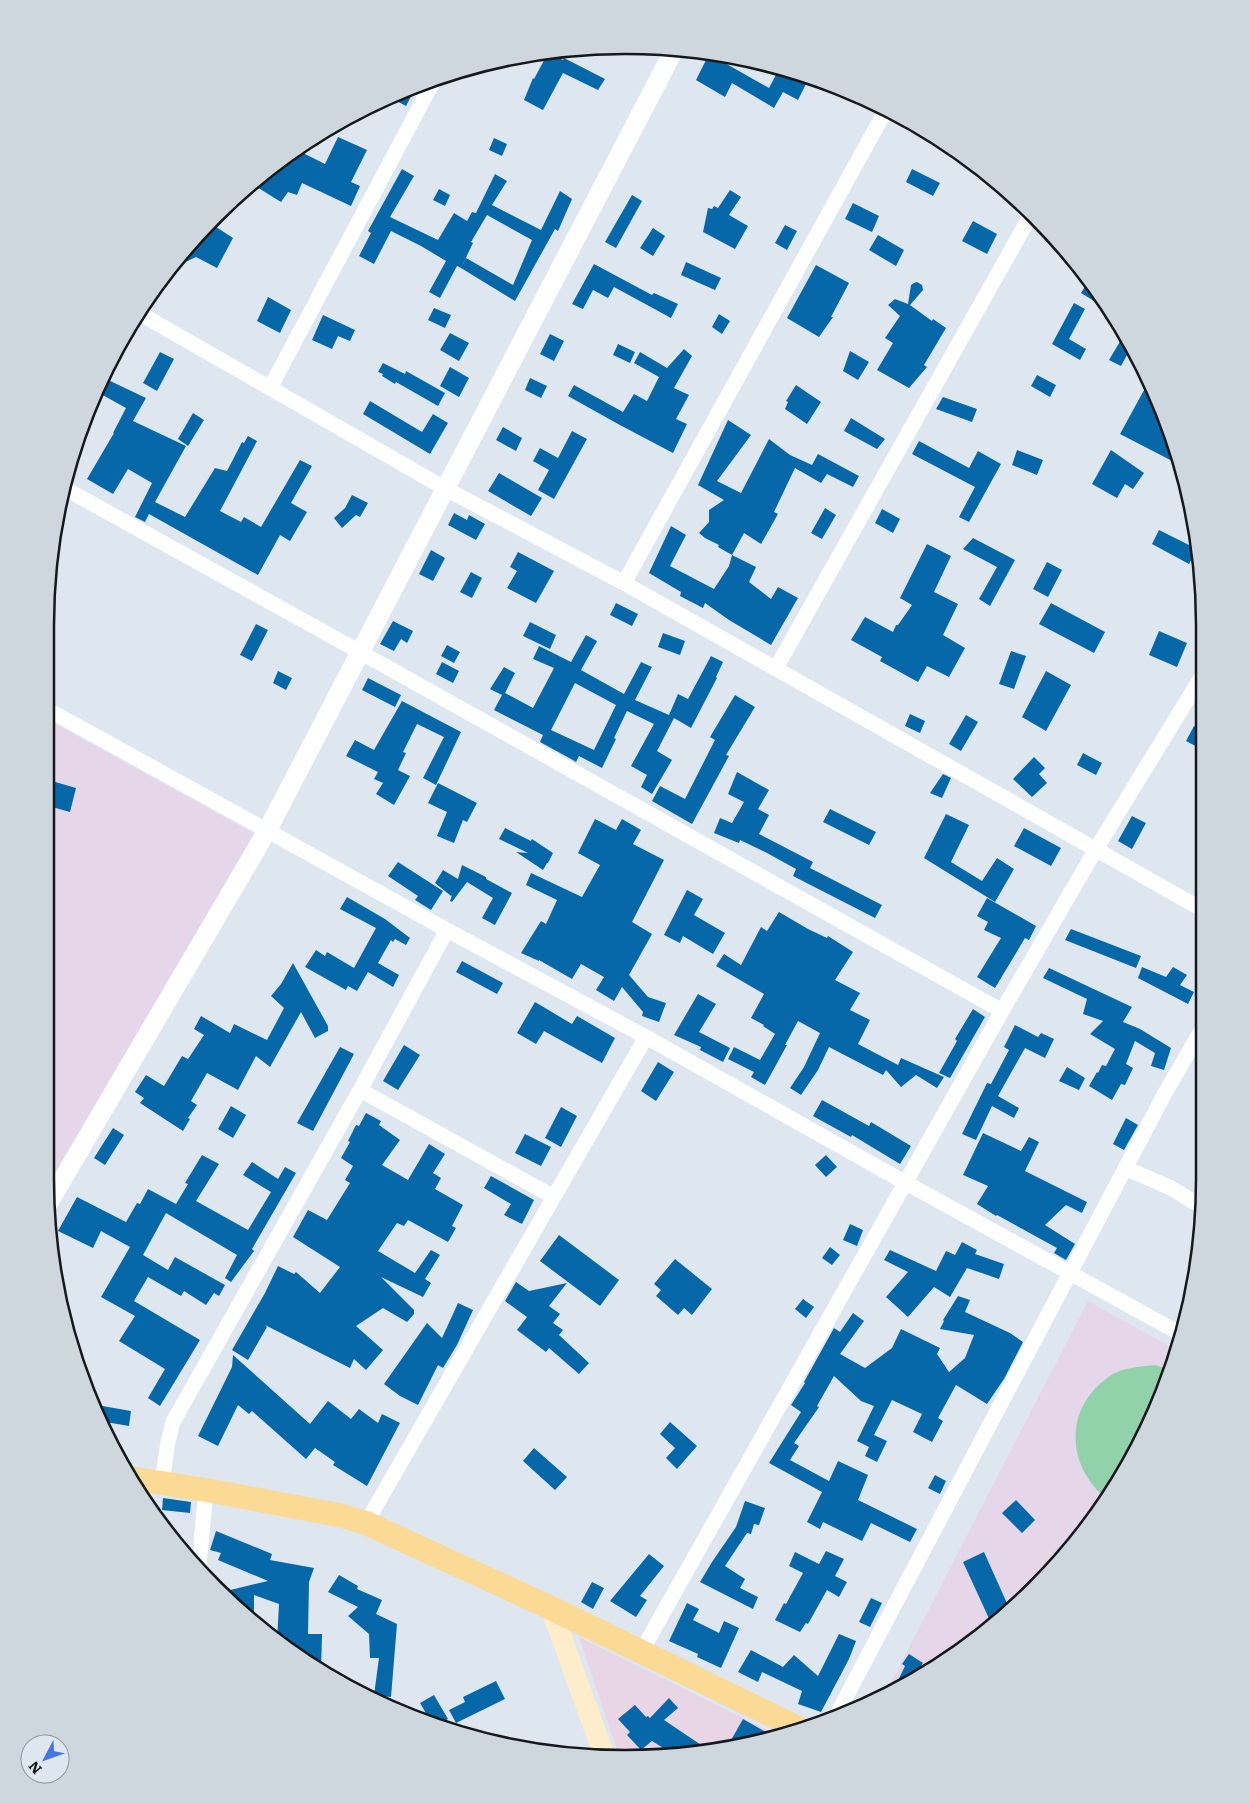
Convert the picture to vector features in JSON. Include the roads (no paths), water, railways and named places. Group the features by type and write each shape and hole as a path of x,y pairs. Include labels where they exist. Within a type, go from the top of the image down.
{"main road":[{"path":"139,1479 338,1515 366,1523 551,1608 792,1725"},
{"path":"551,1608 602,1749"}],"street":[{"path":"54,1193 267,831 671,56"},
{"path":"270,388 430,88"},
{"path":"624,583 883,116"},
{"path":"776,668 1028,220"},
{"path":"144,317 446,489 624,583 1196,906"},
{"path":"70,491 1002,1012"},
{"path":"641,1652 1002,1012 1096,849 1196,686"},
{"path":"54,713 446,930 646,1036 906,1183 1176,1331"},
{"path":"162,1482 173,1422 360,1090 446,930"},
{"path":"366,1523 646,1036"},
{"path":"840,1709 1125,1168 1196,1040"},
{"path":"360,1090 554,1197"},
{"path":"1125,1168 1171,1188 1195,1203"},
{"path":"199,1560 206,1490"}]}
